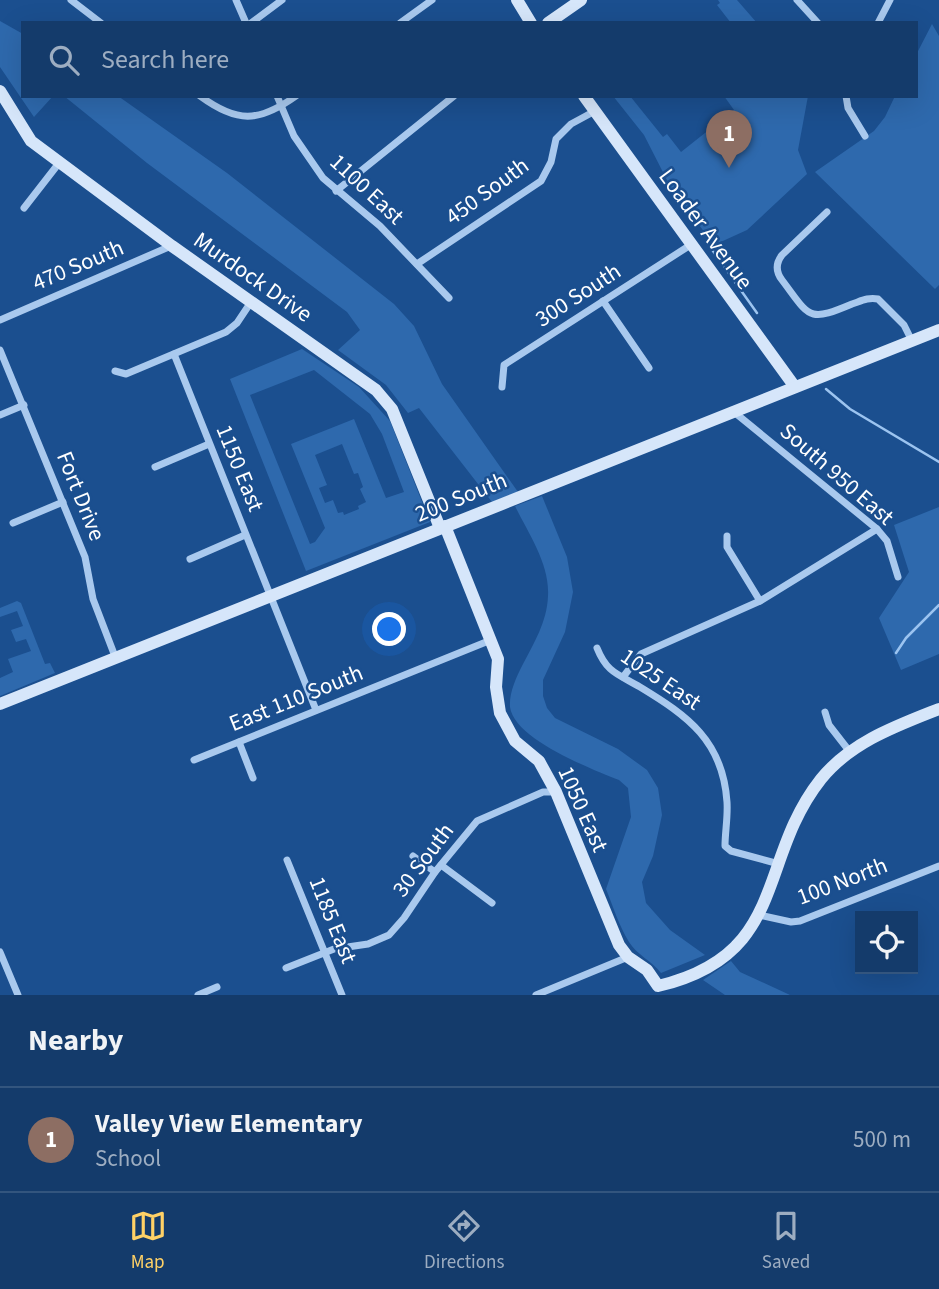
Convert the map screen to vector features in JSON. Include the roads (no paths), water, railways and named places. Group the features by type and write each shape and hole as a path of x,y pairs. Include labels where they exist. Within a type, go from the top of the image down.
{"street":[{"path":"71,0 98,21"},
{"path":"236,0 247,21"},
{"path":"251,21 282,0"},
{"path":"403,21 432,0"},
{"path":"517,0 530,21"},
{"path":"551,21 582,0"},
{"path":"797,0 816,21"},
{"path":"879,21 890,0"},
{"name":"Murdock Drive","path":"0,91 31,141 172,246 376,390 397,421 442,527"},
{"path":"203,98 224,113 239,116 253,116 282,107 293,98"},
{"name":"1100 East","path":"278,98 306,156 336,191 380,226 449,298"},
{"path":"336,191 452,98"},
{"name":"Loader Avenue","path":"585,98 795,387"},
{"path":"846,98 848,108 865,136"},
{"name":"450 South","path":"417,264 541,181 551,162 556,139 571,124 594,111"},
{"path":"23,208 59,163"},
{"path":"827,212 782,256 777,265 779,276 803,309 812,315 823,316 867,298 878,299 904,326 912,341"},
{"name":"300 South","path":"502,387 504,365 692,244"},
{"name":"470 South","path":"0,320 172,246"},
{"path":"603,301 649,369"},
{"path":"116,371 126,374 226,332 237,323 251,302"},
{"name":"200 South","path":"0,705 939,330"},
{"name":"Fort Drive","path":"0,349 85,556 93,599 116,659"},
{"name":"1150 East","path":"174,354 316,710"},
{"path":"0,415 24,405"},
{"name":"South 950 East","path":"734,412 877,528 887,541 898,577"},
{"path":"155,467 209,444"},
{"path":"13,523 63,502"},
{"name":"1050 East","path":"442,527 498,659 496,687 500,713 515,741 539,761 556,792 612,934 628,957 647,970 660,991"},
{"path":"623,677 641,654 760,601 877,528"},
{"path":"190,558 245,534"},
{"path":"727,536 727,547 760,601"},
{"name":"East 110 South","path":"194,760 491,640"},
{"name":"1025 East","path":"597,648 604,666 681,713 708,741 718,758 727,803 725,846 731,851 779,864"},
{"path":"660,991 725,956 750,931 760,915 792,828 812,791 828,771 850,752 882,732 939,709"},
{"path":"825,712 829,725 850,752"},
{"path":"239,741 253,778"},
{"name":"30 South","path":"286,968 325,952 348,945 368,944 389,935 477,821 543,792 556,792"},
{"path":"413,856 492,904"},
{"name":"1185 East","path":"287,860 342,995"},
{"name":"100 North","path":"760,915 791,922 800,921 939,866"},
{"path":"0,952 18,995"},
{"path":"536,995 552,992 628,957"},
{"path":"198,995 217,986"}],"waterway":[{"path":"713,251 757,313"},
{"path":"826,389 850,409 939,462"},
{"path":"896,653 906,638 939,605"}],"place":[{"name":"Valley View Elementary","path":"729,168"}]}
